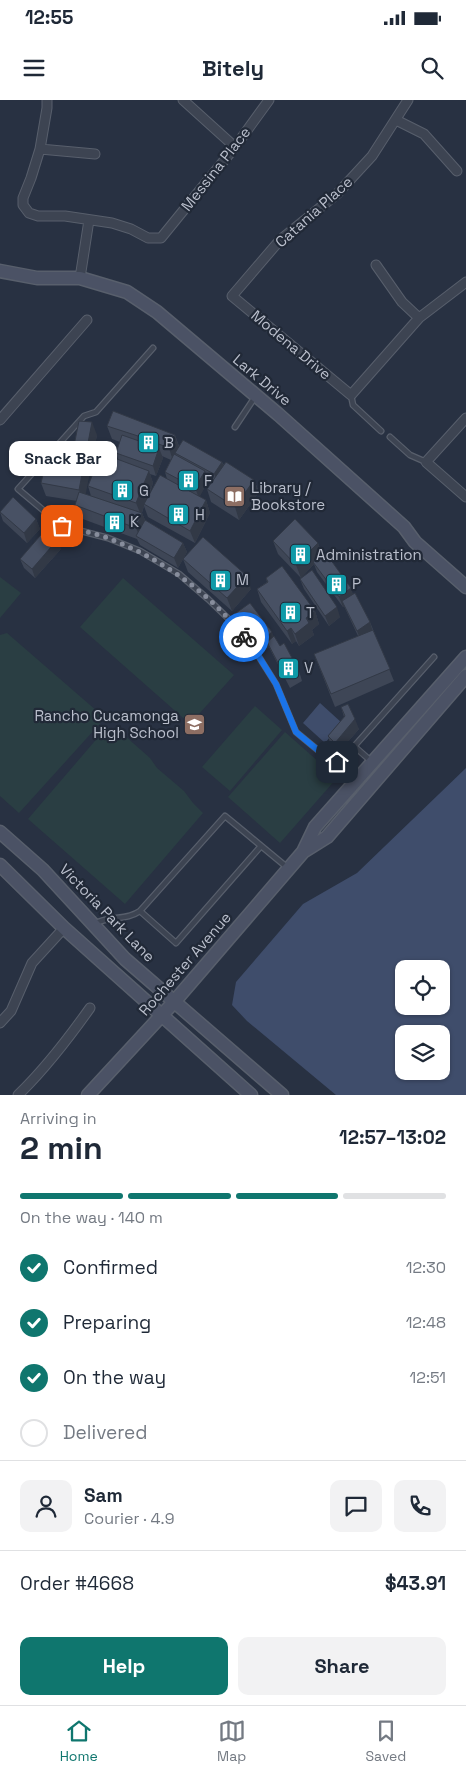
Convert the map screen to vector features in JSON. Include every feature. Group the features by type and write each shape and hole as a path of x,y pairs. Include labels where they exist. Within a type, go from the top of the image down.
{"street":[{"path":"47,100 40,149 23,198 23,205 29,213 38,216 65,216 89,220 80,278"},
{"path":"183,100 235,147"},
{"name":"Messina Place","path":"89,220 112,223 131,229 148,238 161,238 235,147 269,100"},
{"name":"Catania Place","path":"232,296 280,240 337,194 372,156 408,100"},
{"path":"396,120 424,134 457,171"},
{"path":"40,149 95,154"},
{"path":"376,265 402,302 419,318"},
{"name":"Lark Drive","path":"0,271 36,278 80,278 127,292 150,307 256,396 404,527 414,542 466,587"},
{"path":"350,395 419,318 466,282"},
{"name":"Modena Drive","path":"232,296 350,395"},
{"path":"2,413 87,320"},
{"path":"466,418 426,462 466,497"},
{"name":"Rochester Avenue","path":"88,1095 174,1002 289,869 303,852 315,827 466,657"},
{"name":"Rochester Avenue","path":"303,852 326,837 466,676"},
{"name":"Victoria Park Lane","path":"0,832 43,870 125,959 282,1095"},
{"path":"0,865 64,928 251,1095"},
{"path":"0,1023 11,1011 32,963 64,928"},
{"path":"18,1095 36,1078 64,1045 90,1008"}],"lane":[{"path":"153,348 96,412 84,416 18,489 62,526 108,538 140,551 179,574 208,599 231,621 256,652 276,684 296,732 331,761 341,761 434,656"},
{"path":"350,395 353,405 381,431"},
{"path":"235,427 256,396"},
{"path":"390,437 410,455 426,462"},
{"path":"354,746 372,762"},
{"path":"92,925 102,919 132,916 140,911 225,816 289,869"},
{"path":"140,911 176,942 261,846"}],"green space":[{"path":"0,577 21,593 0,618"},
{"path":"123,578 234,675 190,724 80,627"},
{"path":"7,633 105,718 19,813 0,796 0,635"},
{"path":"255,706 282,730 230,791 202,767"},
{"path":"106,728 116,728 184,791 203,813 125,904 28,819"},
{"path":"285,732 337,778 280,843 228,797"}],"water":[{"path":"320,703 342,723 325,743 303,723"},
{"path":"466,768 466,1095 336,1095 247,1021 232,1005 236,982 303,904 357,873"}],"building":[{"path":"113,411 175,435 169,448 107,426"},
{"path":"79,421 92,422 79,490 41,483 50,446 62,447 57,473 68,475"},
{"path":"122,435 159,448 153,466 116,453"},
{"path":"183,440 222,462 214,474 175,453"},
{"path":"101,453 149,471 136,503 88,486"},
{"path":"174,454 205,471 195,488 165,472"},
{"path":"226,462 254,480 235,507 207,489"},
{"path":"160,475 206,500 190,531 144,504"},
{"path":"79,492 142,513 136,528 75,505"},
{"path":"13,497 36,519 24,533 0,512"},
{"path":"295,519 318,543 296,565 273,541"},
{"path":"145,520 183,543 174,558 136,536"},
{"path":"46,529 58,539 32,569 20,559"},
{"name":"M","path":"203,537 247,576 227,598 183,559"},
{"name":"P","path":"325,552 351,588 339,597 313,562"},
{"name":"T","path":"282,566 315,611 306,618 309,623 295,634 291,628 287,631 257,589 268,582 266,578"},
{"path":"312,570 337,607 325,616 300,579"},
{"path":"355,593 370,622 357,631 342,601"},
{"path":"250,603 272,632 259,643 236,613"},
{"path":"373,630 390,669 331,694 314,654"},
{"name":"V","path":"274,636 280,646 284,643 299,671 286,678 267,642"},
{"path":"348,704 355,719 335,743 328,736 345,716 341,707"}],"way so far":[{"path":"62,526 108,538 140,551 179,574 235,625 244,637"}],"place":[{"name":"B","path":"148,443"},
{"name":"F","path":"188,481"},
{"name":"G","path":"123,491"},
{"name":"Library / Bookstore","path":"235,497"},
{"name":"H","path":"179,515"},
{"name":"K","path":"114,522"},
{"name":"Snack Bar","path":"62,526"},
{"name":"Administration","path":"300,555"},
{"name":"M","path":"220,580"},
{"name":"P","path":"336,584"},
{"name":"T","path":"290,613"},
{"name":"V","path":"288,668"},
{"name":"Rancho Cucamonga High School","path":"195,725"}],"route":[{"path":"244,637 276,684 296,732 331,761 337,762"}]}
